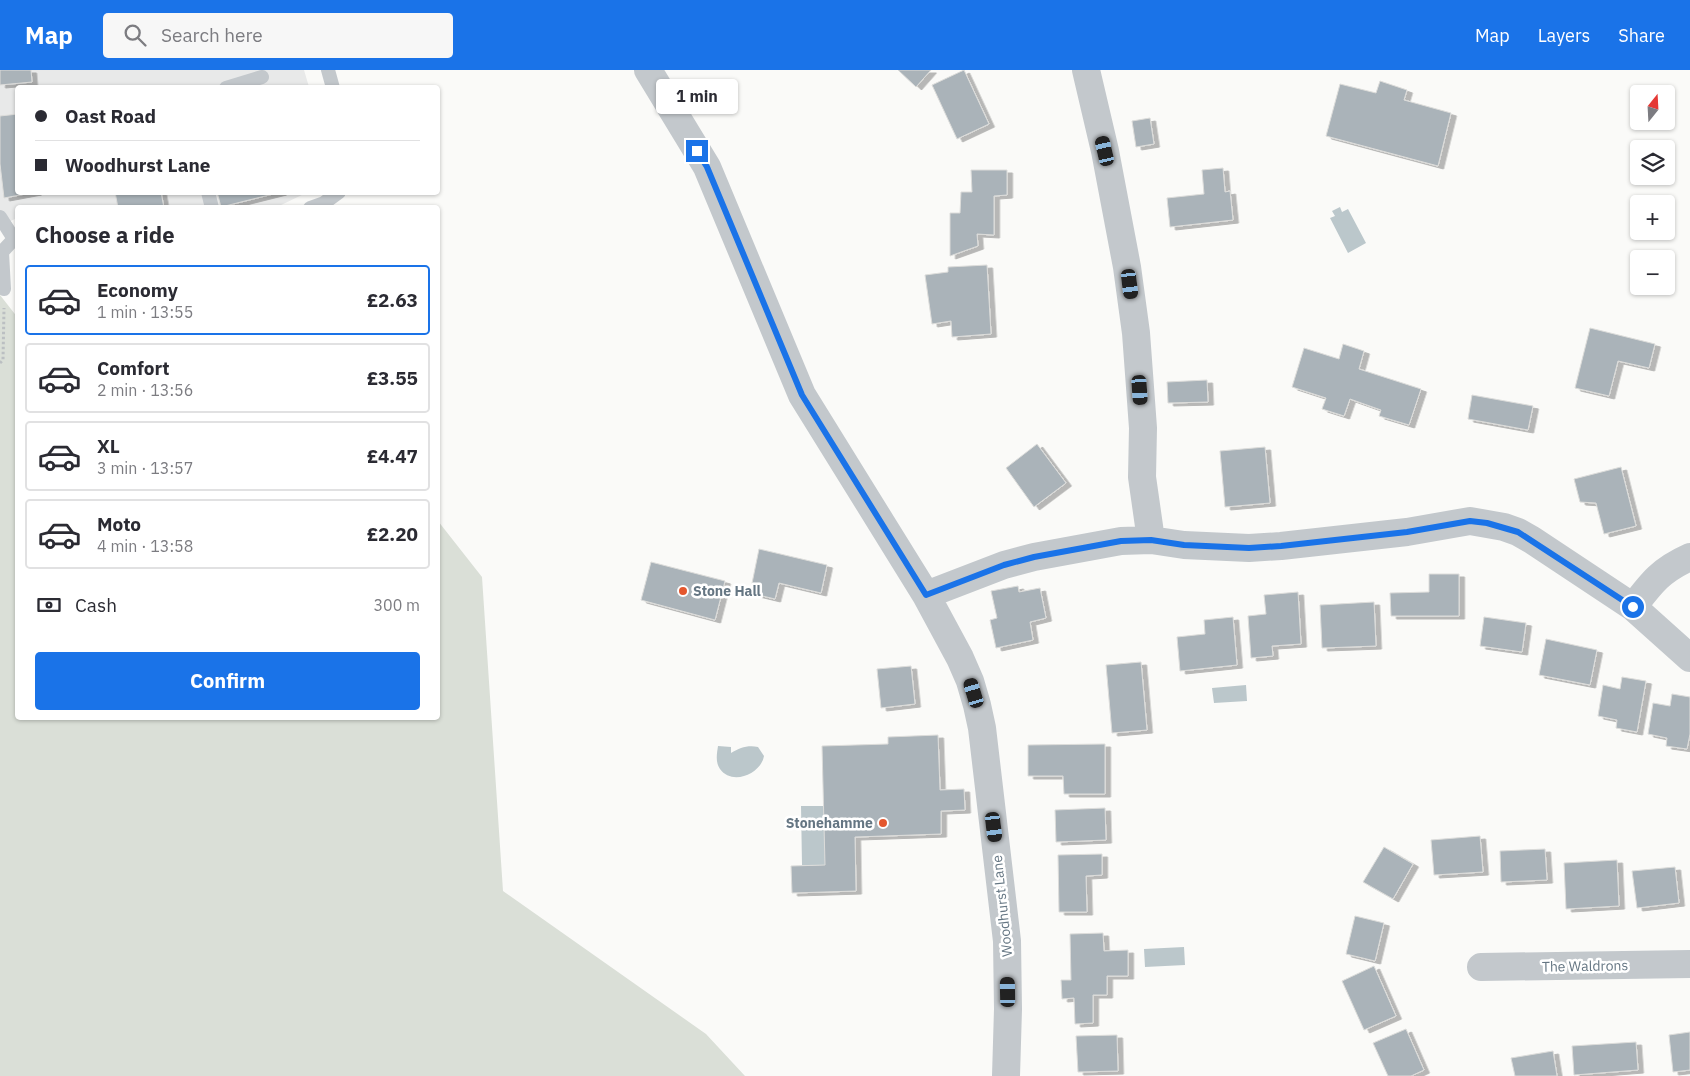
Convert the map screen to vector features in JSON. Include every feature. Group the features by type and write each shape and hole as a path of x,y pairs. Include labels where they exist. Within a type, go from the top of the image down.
{"street":[{"name":"Woodhurst Lane","path":"648,70 707,167 802,395 926,595 960,658 970,681 982,728 1007,941 1008,1009 1006,1076"},
{"path":"1086,70 1105,151 1127,267 1136,333 1142,419 1142,477 1151,540"},
{"path":"926,595 997,568 1034,557 1121,541 1151,540 1184,545 1249,548 1407,532 1470,521 1487,523 1518,532 1532,540 1633,607 1690,658"},
{"path":"1633,607 1654,579 1665,570 1690,556"},
{"name":"The Waldrons","path":"1481,967 1690,964"}],"lane":[{"path":"328,70 332,85"},
{"path":"236,85 262,77"},
{"path":"318,205 335,195"},
{"path":"0,217 15,238"},
{"path":"4,290 2,252 15,240"}],"path":[{"path":"0,362 3,360 4,290"}],"shaded area":[{"path":"0,70 304,70 308,85 15,85 15,195 302,195 281,205 15,205 15,219 0,226"},
{"path":"1340,207 1342,212 1348,209 1366,243 1348,253 1330,218 1335,216 1332,211"},
{"path":"0,295 15,314 15,720 440,720 440,524 482,577 503,891 706,1034 745,1076 0,1076"},
{"path":"1246,685 1247,701 1214,703 1212,688"},
{"path":"718,746 731,747 731,753 744,747 758,747 764,756 758,768 752,773 745,776 732,777 725,774 718,766"},
{"path":"801,806 824,806 825,865 802,865"},
{"path":"1184,947 1185,965 1145,967 1144,949"}],"building":[{"path":"0,70 31,70 32,82 0,85"},
{"path":"898,70 931,70 916,87"},
{"path":"964,70 989,124 957,139 932,85"},
{"path":"1380,81 1407,90 1404,100 1451,113 1438,166 1326,136 1340,84 1376,93"},
{"path":"15,114 15,195 20,195 4,198 0,164 0,116"},
{"path":"1150,118 1154,144 1136,147 1132,121"},
{"path":"1223,168 1225,192 1230,191 1233,220 1170,227 1167,198 1204,194 1202,170"},
{"path":"971,170 1007,170 1007,195 994,196 994,235 977,234 978,246 950,256 950,213 960,213 961,192 972,192"},
{"path":"116,195 162,195 163,205 117,205"},
{"path":"218,195 269,195 229,205 220,205"},
{"path":"987,265 991,334 952,337 951,321 932,324 925,275 948,272 948,267"},
{"path":"1590,328 1655,344 1649,368 1618,361 1609,396 1575,388"},
{"path":"1343,344 1364,351 1359,369 1421,389 1409,425 1379,416 1381,410 1350,399 1344,416 1322,409 1326,398 1292,387 1304,348 1339,359"},
{"path":"1207,380 1208,402 1168,403 1167,382"},
{"path":"1472,395 1533,406 1528,430 1468,419"},
{"path":"1037,444 1066,483 1034,507 1006,468"},
{"path":"1265,447 1270,503 1225,507 1220,451"},
{"path":"1621,467 1636,526 1604,534 1596,503 1580,502 1574,479"},
{"path":"759,549 827,565 821,593 779,583 775,599 750,593"},
{"name":"Stone Hall","path":"651,562 725,581 715,620 641,600"},
{"path":"1429,574 1459,574 1459,616 1391,616 1390,593 1429,592"},
{"path":"1018,586 1019,592 1040,588 1046,618 1030,622 1033,640 996,648 990,620 997,618 991,591"},
{"path":"1298,592 1301,644 1272,646 1273,656 1251,658 1248,616 1266,614 1264,595"},
{"path":"1374,602 1376,646 1322,648 1320,605"},
{"path":"1233,617 1237,665 1180,671 1177,637 1205,634 1204,620"},
{"path":"1484,617 1526,623 1522,652 1480,646"},
{"path":"1546,639 1597,650 1590,685 1539,675"},
{"path":"1141,662 1147,730 1112,733 1106,665"},
{"path":"911,666 915,704 881,708 877,669"},
{"path":"1622,677 1646,681 1637,732 1616,728 1617,720 1598,716 1603,685 1620,689"},
{"path":"1672,694 1690,697 1690,734 1687,749 1666,746 1667,738 1648,734 1653,703 1670,706"},
{"name":"Stonehamme","path":"938,735 940,790 964,789 965,810 941,811 941,834 855,837 856,891 792,893 791,866 825,865 822,746 888,744 888,737"},
{"path":"1105,744 1105,794 1064,794 1063,776 1028,776 1028,745"},
{"path":"1105,808 1106,840 1056,842 1055,810"},
{"path":"1480,836 1483,872 1434,875 1431,840"},
{"path":"1384,847 1413,864 1393,899 1363,882"},
{"path":"1545,849 1547,880 1501,882 1500,851"},
{"path":"1102,854 1102,875 1086,876 1087,912 1059,912 1058,855"},
{"path":"1617,860 1619,906 1566,909 1564,863"},
{"path":"1675,867 1679,903 1637,908 1632,871"},
{"path":"1355,916 1384,923 1375,961 1346,954"},
{"path":"1103,933 1104,951 1128,950 1128,976 1107,976 1107,995 1093,995 1093,1023 1075,1024 1074,998 1062,999 1061,980 1071,980 1070,934"},
{"path":"1374,966 1396,1016 1364,1030 1342,981"},
{"path":"1406,1029 1424,1070 1411,1076 1388,1076 1373,1043"},
{"path":"1690,1032 1690,1070 1673,1072 1669,1035"},
{"path":"1117,1035 1118,1071 1078,1072 1076,1036"},
{"path":"1636,1042 1638,1070 1574,1075 1572,1046"},
{"path":"1553,1051 1557,1076 1515,1076 1511,1058"}],"place":[{"name":"Stone Hall","path":"683,591"},
{"name":"Stonehamme","path":"883,823"}],"route":[{"path":"697,151 707,167 802,395 926,595 1004,565 1034,557 1121,541 1151,540 1216,548 1249,548 1407,532 1470,521 1487,523 1518,532 1633,607"}]}
